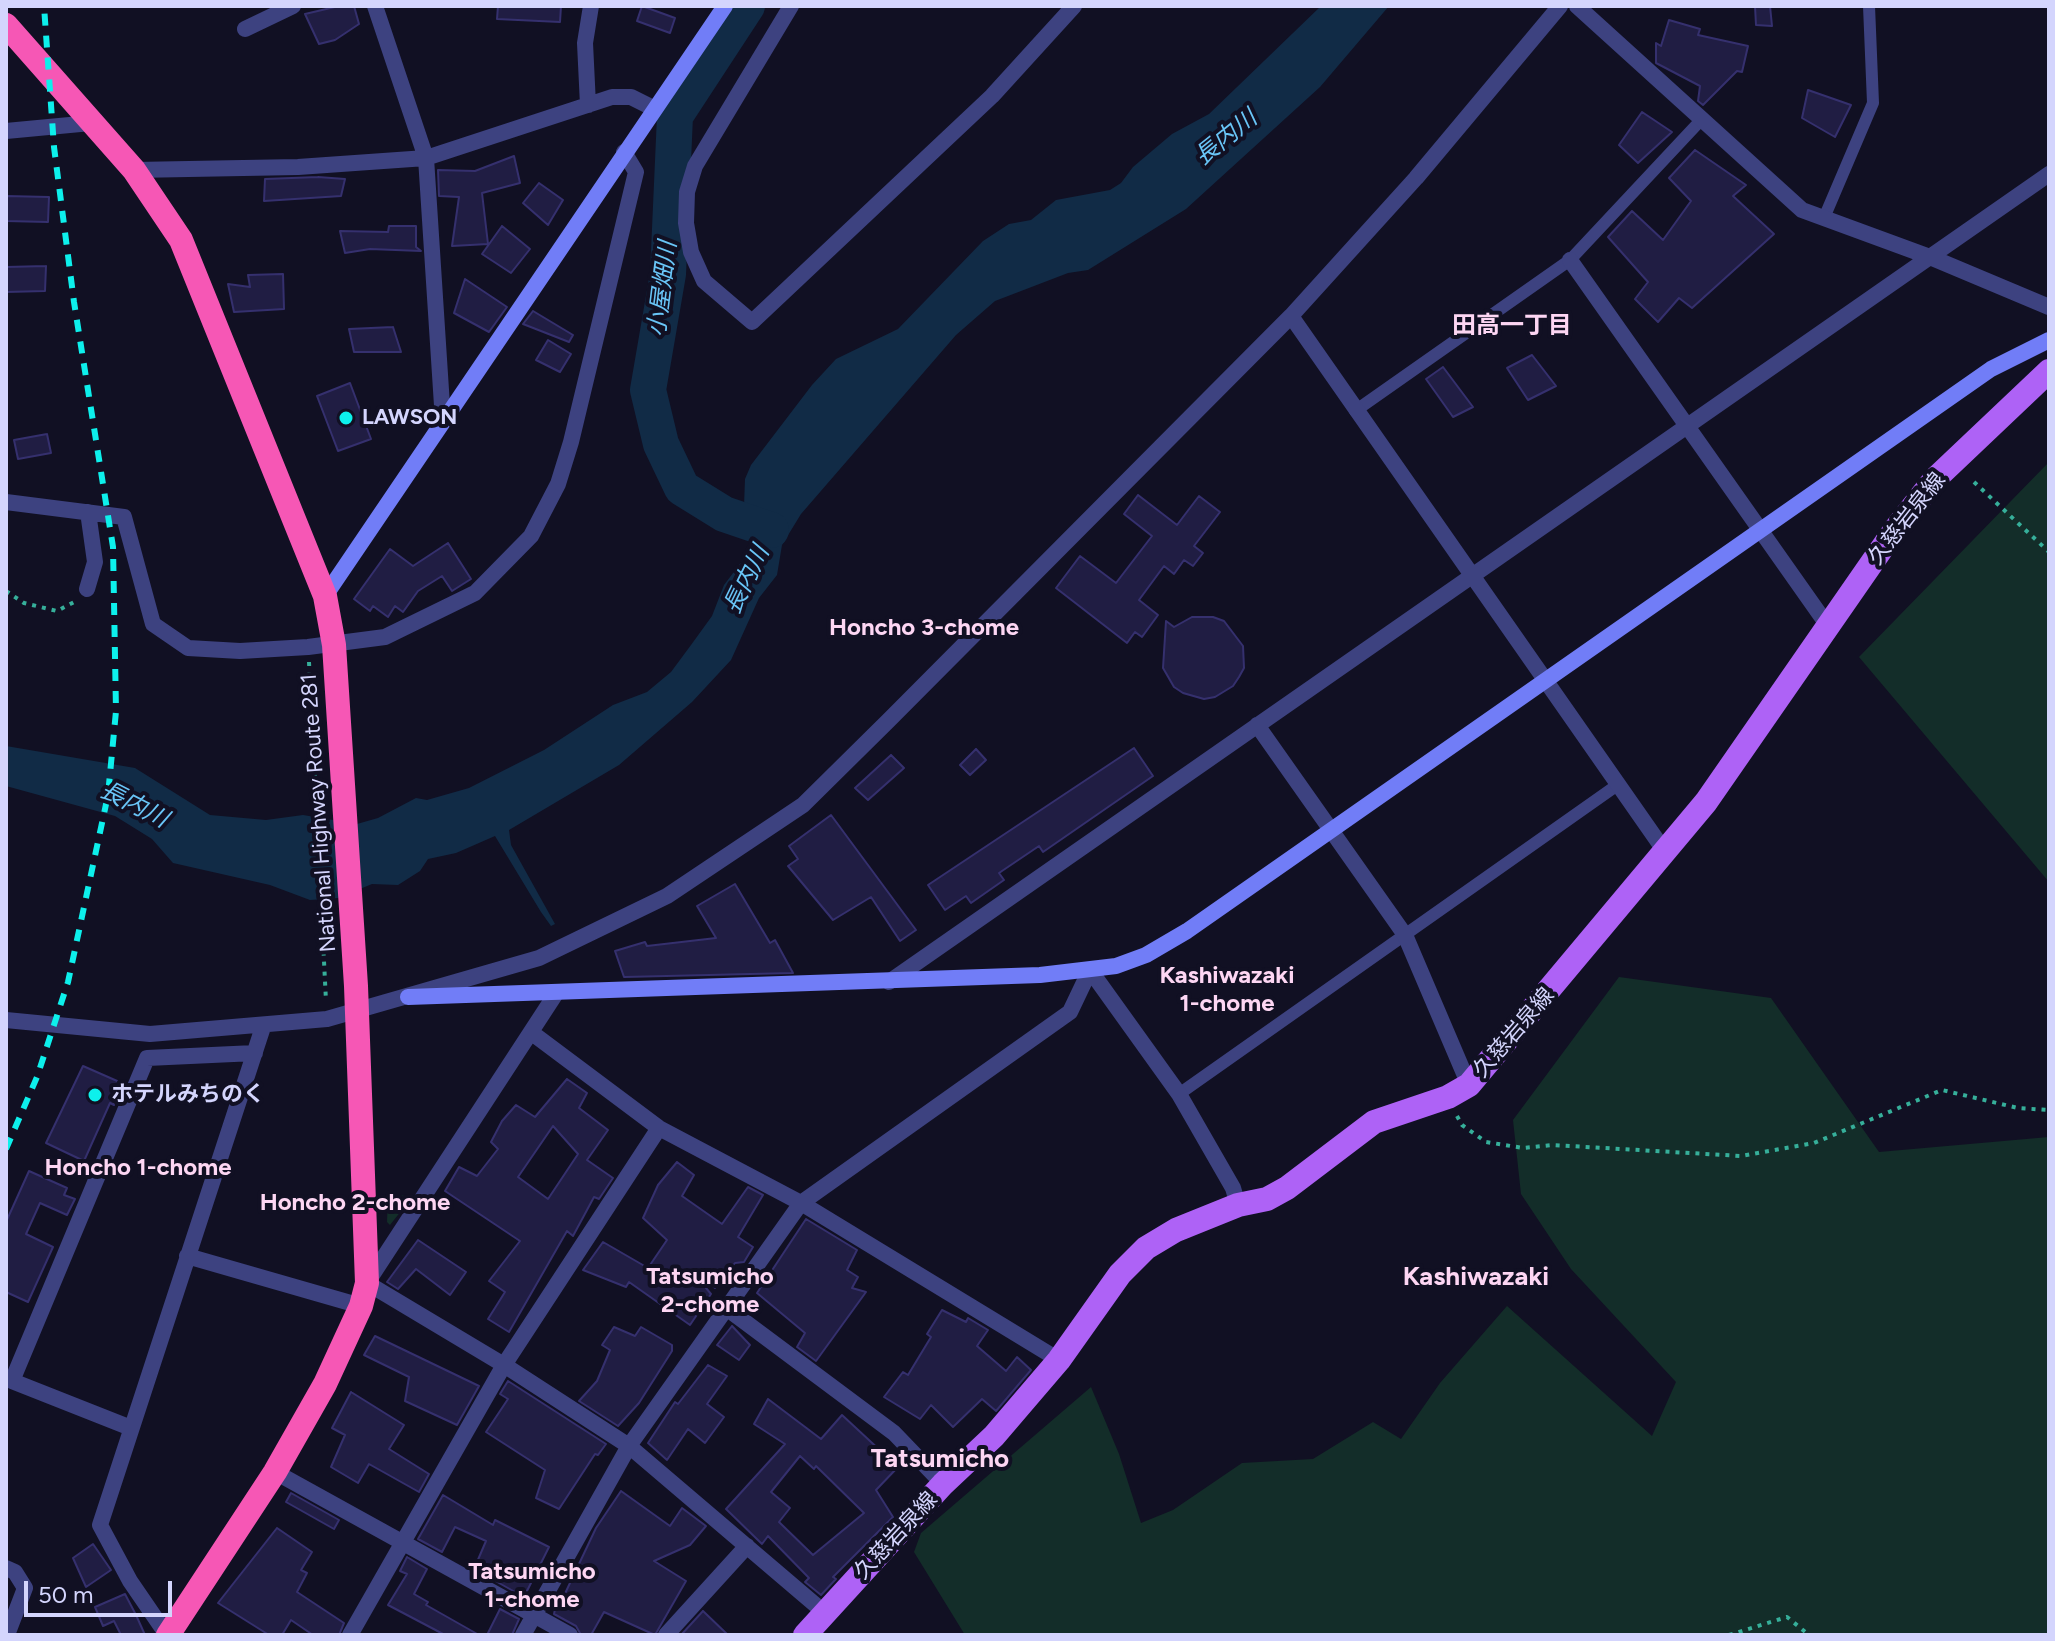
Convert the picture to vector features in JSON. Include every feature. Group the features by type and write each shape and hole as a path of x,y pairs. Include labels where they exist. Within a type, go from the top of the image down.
{"highway":[{"name":"National Highway Route 281","path":"6,25 134,170 181,240 325,596 335,654 356,997 364,1294 325,1384 275,1472 168,1635"}],"main road":[{"name":"久慈岩泉線","path":"805,1635 943,1484 994,1436 1059,1360 1120,1274 1146,1248 1176,1230 1238,1205 1267,1199 1287,1188 1374,1122 1448,1097 1469,1085 1706,802 1934,480 2049,371"}],"street":[{"path":"245,29 293,6"},
{"path":"588,105 585,43 591,6"},
{"path":"325,596 725,6"},
{"path":"791,6 695,166 687,192 686,223 691,252 704,281 752,322 992,96 1074,6"},
{"path":"408,997 539,958 667,896 803,805 1291,316 1416,178 1560,6"},
{"path":"1577,6 1802,210 1930,257 2049,307"},
{"path":"377,8 426,158 443,421"},
{"path":"134,170 298,167 426,158 612,97 631,97 653,108"},
{"path":"7,129 91,123"},
{"path":"6,502 124,517 153,624 172,640 188,648 240,651 308,647 335,654 385,637 475,593 531,536 558,484 636,172 624,152"},
{"path":"889,982 2049,174"},
{"path":"1570,260 1828,626"},
{"path":"1291,316 1616,786 1666,853"},
{"path":"6,1020 150,1034 263,1027 327,1019 356,997 555,995 889,982 1090,970 1146,955 1187,931 1991,369 2049,340"},
{"path":"87,589 95,562 88,512"},
{"path":"1257,725 1405,935 1469,1085"},
{"path":"1090,970 1179,1094 1233,1188 1238,1205"},
{"path":"523,1635 629,1446 801,1203 1070,1012 1090,970"},
{"path":"364,1294 555,995"},
{"path":"168,1635 130,1581 100,1525 263,1027"},
{"path":"532,1033 659,1128 801,1203 1059,1360"},
{"path":"131,1428 12,1381 147,1058 255,1053"},
{"path":"350,1635 504,1365 659,1128"},
{"path":"187,1256 364,1294 504,1365 629,1446 825,1613"},
{"path":"725,1307 894,1433 943,1484"},
{"path":"275,1472 570,1635"},
{"path":"666,1635 747,1546"},
{"path":"6,1568 15,1572 25,1588 7,1635"}],"lane":[{"path":"1824,218 1873,103 1869,6"},
{"path":"1355,411 1570,260 1702,119"},
{"path":"1179,1094 1616,786"}],"path":[{"path":"1974,482 2049,552"},
{"path":"6,591 24,603 57,611 73,605 87,589"},
{"path":"308,647 327,1019"},
{"path":"1448,1097 1462,1125 1486,1142 1523,1148 1553,1145 1741,1156 1814,1143 1942,1090 2018,1108 2049,1110"},
{"path":"1729,1635 1787,1617 1809,1635"}],"green space":[{"path":"2049,462 2049,882 1859,657"},
{"path":"1619,977 1771,998 1879,1152 2049,1137 2049,1635 965,1635 914,1552 921,1533 1091,1387 1119,1454 1141,1523 1173,1510 1242,1463 1313,1459 1373,1422 1401,1439 1440,1383 1507,1306 1652,1436 1676,1382 1571,1269 1521,1194 1513,1120"},
{"path":"388,1195 413,1196 390,1225 387,1222"}],"water":[{"name":"長内川","path":"1321,6 1389,6 1320,87 1186,209 1088,270 1068,273 995,301 956,335 801,514 782,545 777,575 759,598 731,660 692,702 619,765 509,830 511,845 555,924 551,926 541,912 495,836 456,853 428,859 420,871 398,885 372,884 338,898 310,900 270,885 173,863 152,839 115,816 6,786 6,746 135,768 210,815 266,820 303,815 357,824 378,818 416,798 427,800 469,788 544,750 613,705 647,692 671,672 691,645 712,616 724,585 749,552 752,536 744,506 745,479 751,465 812,385 836,359 898,329 983,241 1009,224 1031,220 1056,200 1110,190 1121,183 1133,167 1172,134 1209,114"}],"building":[{"path":"339,6 354,6 359,24 335,40 319,44 305,14"},
{"path":"498,6 561,6 560,22 497,19"},
{"path":"642,6 675,18 670,33 637,21"},
{"path":"1755,6 1770,6 1772,26 1756,25"},
{"path":"1669,20 1700,29 1698,35 1748,46 1742,72 1737,71 1703,105 1698,101 1700,86 1656,63 1656,43 1661,46"},
{"path":"1808,90 1851,105 1835,137 1802,118"},
{"path":"1642,112 1672,132 1638,163 1619,145"},
{"path":"1695,150 1746,185 1733,196 1774,234 1692,308 1679,298 1658,322 1635,299 1648,282 1608,237 1632,211 1663,240 1691,201 1669,178"},
{"path":"514,156 520,183 482,193 488,244 452,246 459,197 439,196 438,170 475,171"},
{"path":"265,179 345,179 341,196 264,201"},
{"path":"539,183 563,200 548,225 523,203"},
{"path":"6,196 49,197 48,222 6,221"},
{"path":"389,226 416,226 416,247 421,251 370,249 345,253 340,231 388,232"},
{"path":"502,226 530,249 511,273 482,254"},
{"path":"46,266 45,291 6,292 6,267"},
{"path":"283,274 284,309 234,312 228,284 250,287 248,275"},
{"path":"465,279 507,307 489,332 454,313"},
{"path":"533,311 573,335 569,342 523,324"},
{"path":"393,327 401,352 354,352 349,329"},
{"path":"548,340 571,354 560,372 536,360"},
{"path":"1532,355 1556,386 1528,400 1507,368"},
{"path":"1443,367 1473,407 1453,417 1426,379"},
{"path":"350,383 371,439 338,451 317,396"},
{"path":"47,434 51,453 18,459 14,440"},
{"path":"1138,495 1177,525 1199,496 1220,512 1194,546 1203,553 1193,566 1184,560 1174,574 1164,566 1139,600 1158,615 1142,637 1135,632 1127,643 1056,588 1080,556 1116,583 1152,536 1124,514"},
{"path":"448,543 471,579 452,591 442,576 418,591 403,612 395,606 388,617 373,606 370,611 354,599 390,549 413,566"},
{"path":"1192,617 1213,617 1224,621 1243,646 1244,668 1233,686 1215,697 1204,699 1183,693 1174,687 1163,668 1166,621 1174,627"},
{"path":"1134,748 1153,776 1043,852 1039,846 999,873 1004,880 971,903 966,896 945,910 928,885"},
{"path":"976,749 986,760 970,775 960,765"},
{"path":"891,755 904,768 868,800 855,788"},
{"path":"831,815 916,930 900,941 871,897 833,920 788,866 798,859 789,846"},
{"path":"735,884 770,943 775,940 793,973 624,977 615,951 645,942 647,946 716,938 697,906"},
{"path":"83,1066 124,1084 114,1105 110,1103 84,1161 46,1143"},
{"path":"567,1079 587,1093 579,1108 608,1130 587,1160 613,1178 599,1199 594,1197 573,1236 567,1231 509,1332 488,1319 505,1292 489,1281 520,1241 445,1191 459,1167 477,1176 498,1149 491,1142 502,1121 516,1105 535,1117","holes":["553,1126 578,1154 548,1199 518,1177"]},
{"path":"677,1162 694,1175 682,1196 722,1224 748,1187 763,1195 738,1237 753,1247 744,1262 735,1263 715,1288 704,1280 701,1282 711,1294 690,1325 629,1282 626,1287 583,1270 603,1242 648,1268 667,1240 643,1218 658,1185"},
{"path":"29,1171 67,1188 64,1195 75,1199 67,1215 40,1203 26,1234 53,1247 28,1302 6,1292 6,1222"},
{"path":"806,1219 857,1250 847,1270 858,1277 852,1288 866,1292 816,1361 797,1347 805,1333 757,1293"},
{"path":"418,1240 466,1272 450,1295 416,1269 398,1289 387,1282"},
{"path":"942,1310 966,1322 968,1318 988,1330 977,1346 1006,1371 1017,1357 1031,1370 996,1411 982,1399 953,1427 931,1405 920,1419 884,1397 903,1372 908,1375 931,1337 927,1334"},
{"path":"732,1326 750,1345 739,1360 717,1345"},
{"path":"614,1327 635,1336 641,1327 672,1345 672,1351 639,1403 618,1426 579,1401 597,1381 610,1350 602,1345"},
{"path":"375,1336 479,1386 457,1425 405,1401 409,1377 364,1355"},
{"path":"708,1365 727,1376 707,1404 724,1417 705,1443 688,1429 667,1460 648,1443 675,1402 678,1404"},
{"path":"508,1381 606,1444 598,1455 595,1454 559,1509 536,1498 545,1470 486,1432 508,1399 500,1394"},
{"path":"351,1392 404,1425 389,1449 429,1474 419,1492 369,1464 358,1483 331,1467 345,1435 332,1428"},
{"path":"768,1399 821,1439 842,1415 898,1467 876,1490 893,1517 833,1577 836,1579 821,1595 805,1582 809,1578 768,1536 762,1544 726,1509 785,1444 754,1424","holes":["800,1456 814,1469 816,1466 864,1513 813,1555 779,1522 790,1508 771,1492"]},
{"path":"621,1491 670,1526 682,1508 706,1526 690,1545 654,1561 686,1581 655,1635 604,1612 591,1635 581,1635 576,1626 554,1614 557,1600 561,1602 596,1528"},
{"path":"291,1493 339,1520 334,1529 286,1502"},
{"path":"443,1495 493,1525 495,1520 549,1547 524,1597 474,1569 486,1541 455,1527 442,1552 418,1539"},
{"path":"277,1528 312,1552 301,1570 307,1573 297,1592 344,1623 339,1635 313,1635 291,1620 282,1635 269,1635 218,1603"},
{"path":"93,1544 111,1570 86,1587 73,1558"},
{"path":"407,1557 427,1569 414,1594 428,1602 426,1605 479,1635 445,1635 388,1605 407,1574 400,1571"},
{"path":"125,1594 145,1635 121,1635 114,1621 103,1626 95,1607"},
{"path":"500,1609 519,1619 512,1635 487,1635"},
{"path":"703,1611 728,1635 681,1635"}],"waterway":[{"name":"小屋畑川","path":"747,6 675,116 668,274 648,390 661,444 682,488 724,514 771,530"}],"railway":[{"path":"6,1149 37,1077 68,982 108,795 116,711 113,547 74,302 54,147 44,6"}],"place":[{"name":"LAWSON","path":"346,418"},
{"name":"ホテルみちのく","path":"95,1095"}],"district":[{"name":"田高一丁目","path":"1512,326"},
{"name":"Honcho 3-chome","path":"924,628"},
{"name":"Kashiwazaki 1-chome","path":"1227,990"},
{"name":"Honcho 1-chome","path":"138,1168"},
{"name":"Honcho 2-chome","path":"355,1203"},
{"name":"Kashiwazaki","path":"1476,1277"},
{"name":"Tatsumicho 2-chome","path":"710,1291"},
{"name":"Tatsumicho","path":"940,1459"},
{"name":"Tatsumicho 1-chome","path":"532,1586"}]}
